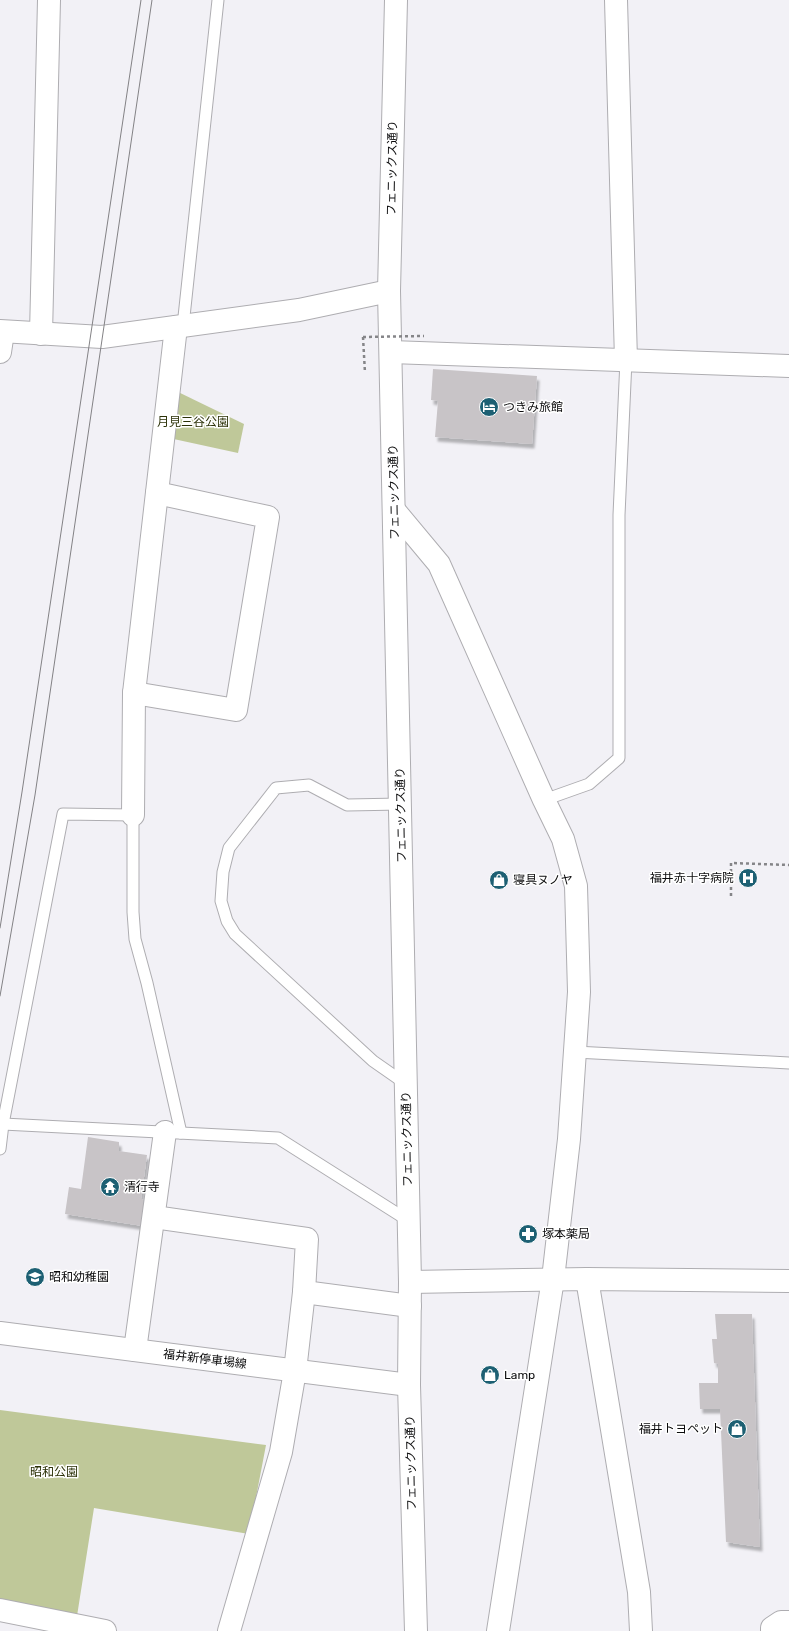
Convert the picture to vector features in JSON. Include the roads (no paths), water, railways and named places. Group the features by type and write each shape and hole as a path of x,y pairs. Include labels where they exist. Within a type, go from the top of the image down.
{"street":[{"path":"41,334 49,0"},
{"name":"フェニックス通り","path":"396,0 389,291 409,1221 409,1385 416,1631"},
{"path":"616,0 626,360"},
{"path":"1,339 41,334 102,337 299,310 389,291"},
{"path":"133,815 134,693 157,493 179,327"},
{"path":"391,352 789,366"},
{"path":"134,693 236,710 268,517 157,493"},
{"path":"394,510 439,564 544,800 563,839 576,886 579,992 569,1139 553,1279 498,1631"},
{"path":"135,1350 154,1217 173,1133"},
{"path":"154,1217 307,1239 304,1292 295,1371 281,1452 229,1631"},
{"path":"410,1282 553,1279 789,1281"},
{"path":"587,1279 639,1592 641,1631"},
{"path":"304,1292 410,1306"},
{"name":"福井新停車場線","path":"0,1333 409,1385"},
{"path":"0,1610 105,1631"},
{"path":"772,1631 772,1628 781,1622 789,1622"}],"lane":[{"path":"179,327 218,0"},
{"path":"544,800 589,784 619,758 619,515 626,360"},
{"path":"401,804 347,805 309,785 276,788 229,848 223,872 221,901 227,921 235,934 373,1061 406,1084"},
{"path":"0,1149 3,1124 63,814 133,815 133,912 135,939 147,983 173,1133"},
{"path":"575,1052 789,1063"},
{"path":"3,1124 278,1138 409,1221"}],"tram line":[{"path":"0,928 22,792 141,0"},
{"path":"0,996 35,795 152,0"}],"place":[{"name":"つきみ旅館","path":"489,407"},
{"name":"福井赤十字病院","path":"748,878"},
{"name":"寝具ヌノヤ","path":"499,880"},
{"name":"清行寺","path":"110,1187"},
{"name":"塚本薬局","path":"528,1234"},
{"name":"昭和幼稚園","path":"35,1277"},
{"name":"Lamp","path":"490,1375"},
{"name":"福井トヨペット","path":"737,1429"}],"park label":[{"name":"月見三谷公園","path":"193,422"},
{"name":"昭和公園","path":"54,1472"}]}
